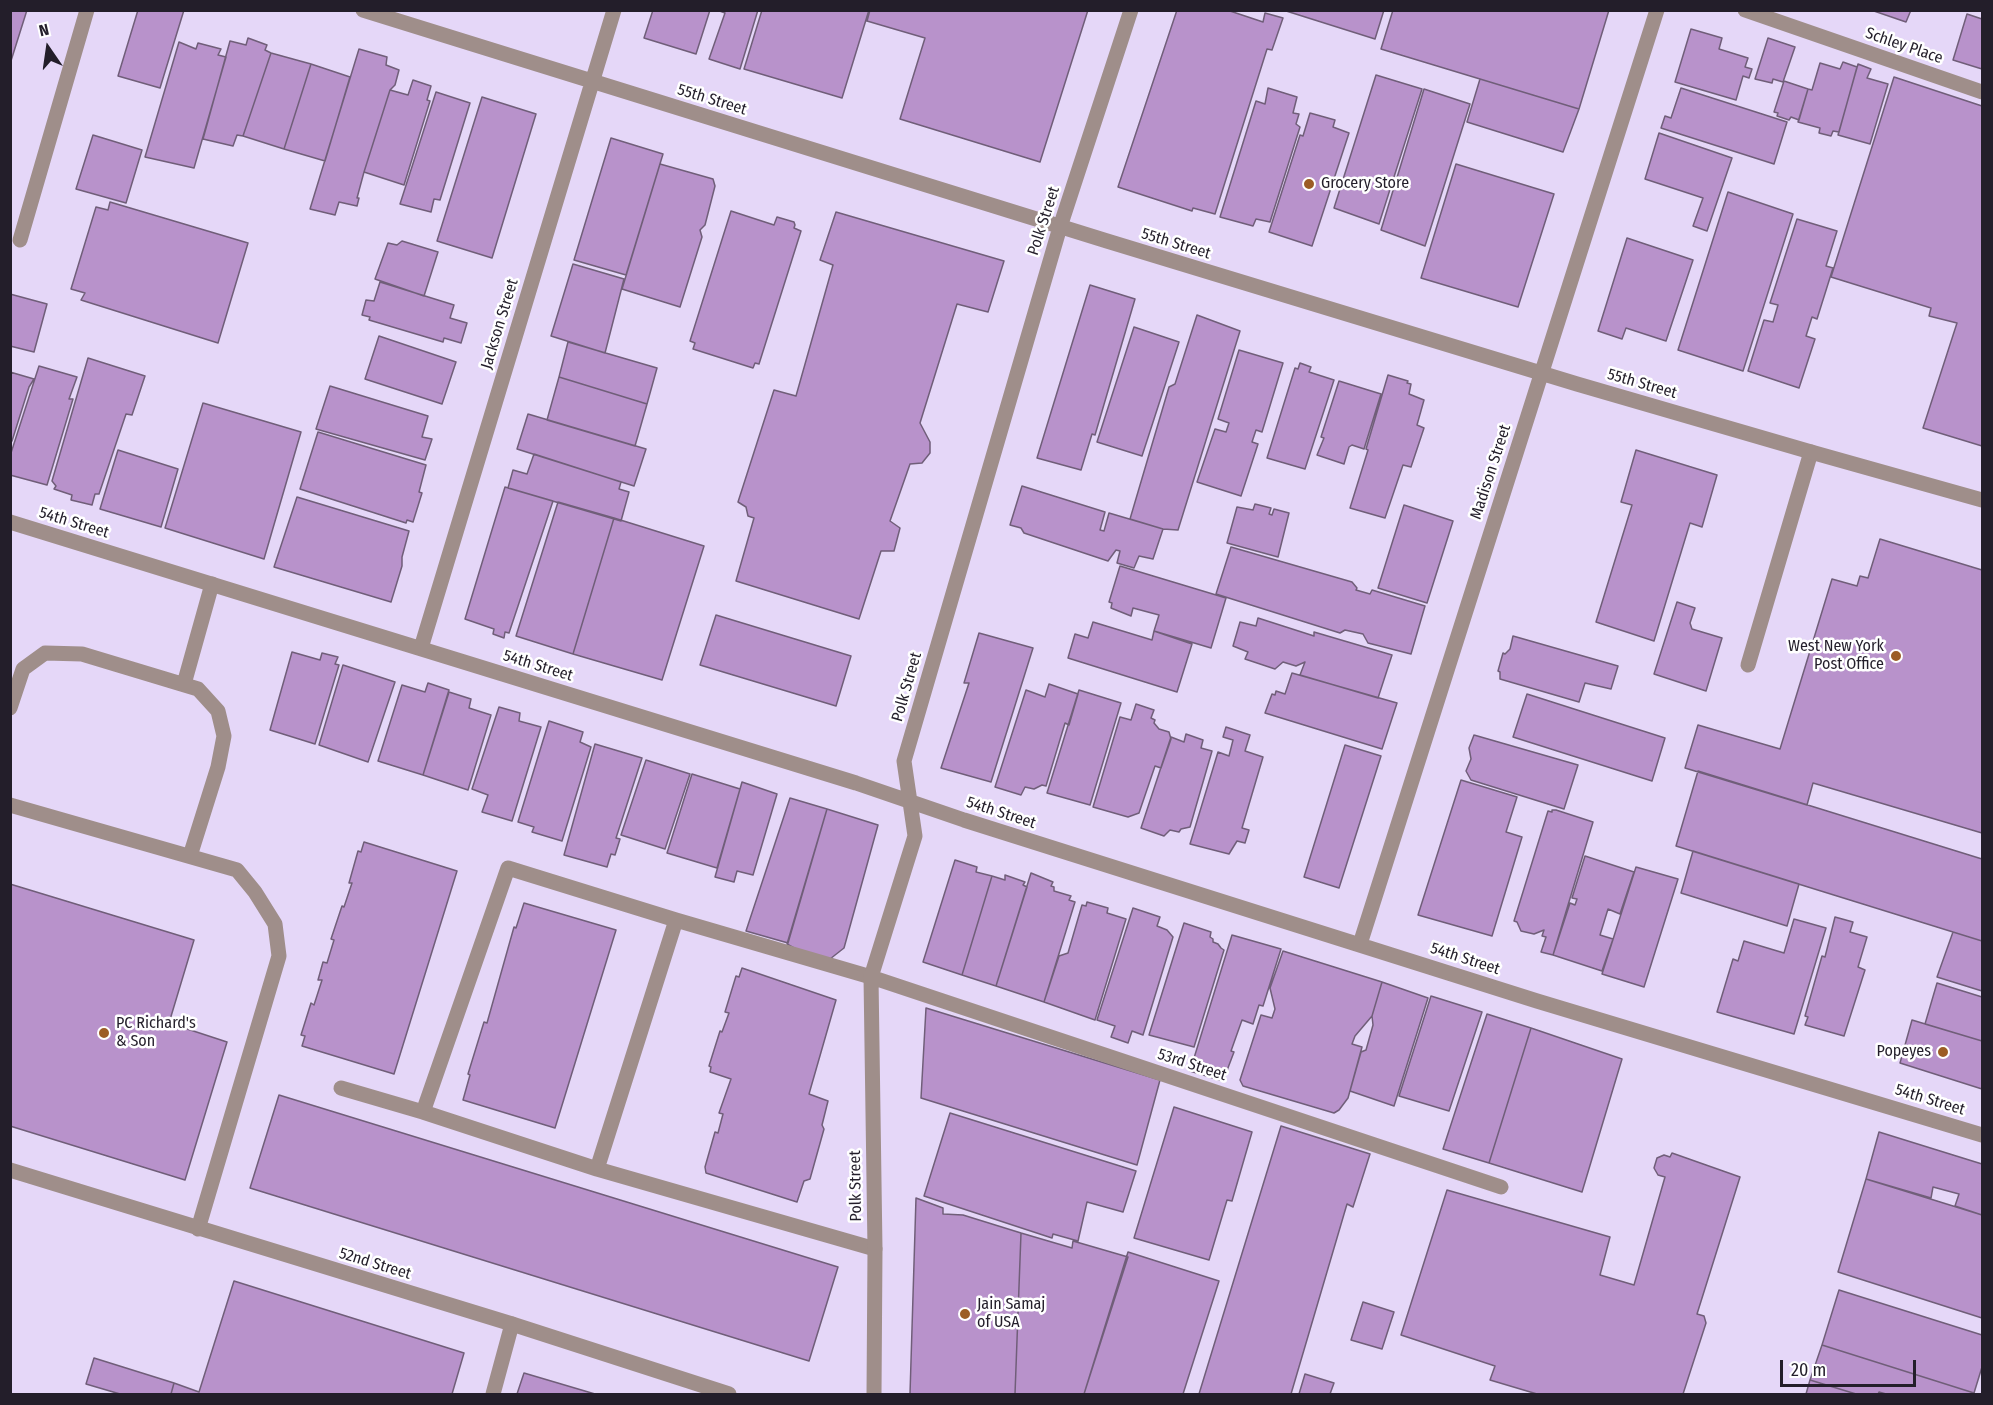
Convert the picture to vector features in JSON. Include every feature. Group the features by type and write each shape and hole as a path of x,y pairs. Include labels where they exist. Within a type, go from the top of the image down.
{"street":[{"path":"20,240 87,10"},
{"name":"55th Street","path":"363,10 1542,373 1811,453 1983,500"},
{"name":"Jackson Street","path":"421,648 614,10"},
{"name":"Polk Street","path":"874,1395 875,1249 871,977 915,836 904,761 1060,226 1131,10"},
{"name":"Madison Street","path":"1359,944 1657,10"},
{"name":"Schley Place","path":"1745,10 1983,92"},
{"path":"1748,665 1811,453"},
{"name":"54th Street","path":"10,522 909,800 964,820 1537,1001 1983,1135"},
{"path":"184,684 212,584"},
{"path":"10,708 23,669 45,653 82,654 198,689 218,711 224,736 218,767 190,856"},
{"path":"10,805 237,870 255,892 274,924 279,956 198,1229"},
{"name":"53rd Street","path":"423,1112 508,868 871,977 1501,1187"},
{"path":"597,1169 676,920"},
{"path":"341,1088 423,1112 597,1169 875,1249"},
{"name":"52nd Street","path":"10,1170 512,1324 729,1395"},
{"path":"493,1395 512,1324"}],"building":[{"path":"10,10 27,10 10,64"},
{"path":"138,10 184,10 160,88 118,76"},
{"path":"653,10 710,10 696,54 644,38"},
{"path":"717,10 758,10 740,69 709,59 725,13"},
{"path":"762,10 869,10 842,98 744,69"},
{"path":"870,10 1088,10 1040,162 900,119 925,38 867,21"},
{"path":"1177,10 1227,10 1263,22 1265,13 1283,18 1272,50 1267,49 1215,214 1193,208 1192,211 1118,187"},
{"path":"1283,10 1384,10 1375,39"},
{"path":"1393,10 1609,10 1579,109 1381,49"},
{"path":"1871,10 1911,10 1906,22"},
{"path":"1967,14 1982,19 1982,69 1953,60"},
{"path":"1691,29 1722,38 1719,49 1748,58 1745,67 1752,69 1749,78 1743,76 1736,100 1675,82"},
{"path":"248,38 267,45 265,50 271,53 243,136 237,135 233,146 203,139 230,41 246,45"},
{"path":"1768,38 1795,47 1783,82 1773,79 1772,83 1755,79"},
{"path":"179,42 196,49 198,43 221,49 218,55 226,57 194,168 145,157"},
{"path":"359,49 387,57 386,65 399,70 395,85 390,90 364,172 357,206 339,202 335,215 310,209"},
{"path":"271,53 311,64 284,149 243,136"},
{"path":"1843,62 1857,67 1839,132 1833,131 1831,136 1819,133 1820,128 1798,122 1808,89 1812,90 1820,63 1840,69"},
{"path":"311,64 350,77 325,161 284,149"},
{"path":"1858,64 1871,69 1867,78 1888,84 1870,144 1838,135"},
{"path":"1376,75 1422,89 1379,224 1334,208"},
{"path":"1894,77 1982,106 1982,446 1923,428 1957,323 1929,316 1931,308 1831,277"},
{"path":"1480,79 1579,109 1563,152 1467,122"},
{"path":"413,80 431,86 427,100 430,101 404,185 364,172 390,90 408,95"},
{"path":"1784,81 1808,89 1799,120 1791,117 1789,120 1777,116 1778,113 1774,112"},
{"path":"1268,88 1297,97 1293,113 1299,114 1296,124 1300,127 1270,222 1256,219 1253,226 1220,217 1256,101 1265,104"},
{"path":"1681,88 1787,122 1774,164 1661,128 1665,116 1671,118"},
{"path":"1424,89 1470,104 1425,246 1381,230"},
{"path":"436,92 470,103 440,200 434,199 431,212 400,204"},
{"path":"482,97 536,114 492,258 437,241"},
{"name":"Grocery Store","path":"1310,113 1335,120 1333,127 1349,133 1312,246 1269,232 1300,135 1303,136"},
{"path":"1659,133 1732,158 1707,231 1693,226 1703,198 1645,179"},
{"path":"93,135 142,150 126,203 76,189"},
{"path":"611,138 663,154 626,275 574,260"},
{"path":"660,164 713,179 715,186 705,225 700,230 702,237 680,307 622,289"},
{"path":"1456,164 1554,194 1518,307 1421,278"},
{"path":"1728,192 1793,214 1743,371 1678,350"},
{"path":"110,202 248,243 218,343 81,300 85,293 71,289 96,207 108,210"},
{"path":"731,211 774,225 777,217 794,222 794,228 801,231 759,364 755,363 753,368 693,349 695,343 690,341"},
{"path":"836,212 1004,261 988,312 957,304 920,423 930,442 930,453 922,463 910,464 890,521 900,528 894,551 881,551 859,619 736,581 754,518 748,516 746,507 738,502 774,390 796,396 833,265 820,260"},
{"path":"1797,219 1837,231 1826,266 1833,268 1817,319 1812,317 1806,336 1815,339 1799,388 1748,371 1764,320 1773,322 1778,305 1770,303"},
{"path":"1627,238 1693,260 1666,341 1626,328 1622,339 1598,331"},
{"path":"402,241 438,252 424,296 375,279 388,243 397,245"},
{"path":"573,264 624,279 605,353 551,336"},
{"path":"380,282 454,305 450,318 467,323 461,343 444,338 443,342 369,320 370,317 362,315 366,300 374,301"},
{"path":"1090,285 1135,299 1095,435 1092,434 1081,470 1037,458"},
{"path":"10,294 47,304 34,352 10,346"},
{"path":"1197,315 1240,331 1178,530 1163,529 1130,519 1169,387 1175,384"},
{"path":"1134,327 1179,342 1142,456 1097,442"},
{"path":"379,336 456,362 442,404 365,379"},
{"path":"568,342 657,368 647,404 559,377"},
{"path":"1239,350 1283,363 1262,432 1256,430 1252,442 1258,444 1241,496 1197,482 1215,429 1226,432 1229,423 1218,419"},
{"path":"88,358 145,376 132,415 126,414 99,494 95,494 92,505 71,500 72,495 54,489 56,486 52,481"},
{"path":"1300,363 1311,367 1309,372 1334,380 1305,469 1267,458 1295,368 1298,369"},
{"path":"39,366 77,377 69,399 73,399 47,485 10,475 10,456"},
{"path":"10,372 34,379 29,387 12,441 10,441"},
{"path":"1388,375 1408,381 1407,383 1411,384 1409,394 1424,400 1417,425 1424,428 1411,467 1403,465 1385,518 1350,508"},
{"path":"559,377 647,404 635,446 547,420"},
{"path":"1339,381 1381,394 1364,449 1352,445 1349,447 1344,464 1317,455 1324,438 1321,437"},
{"path":"330,386 428,416 422,437 432,439 425,460 316,429"},
{"path":"203,403 301,432 264,559 165,528"},
{"path":"528,414 646,449 634,486 517,449"},
{"path":"318,432 426,465 419,492 422,493 413,522 407,520 406,523 300,489"},
{"path":"118,450 178,469 161,527 100,509"},
{"path":"1636,450 1717,475 1702,527 1690,523 1654,641 1596,622 1632,505 1621,502"},
{"path":"534,454 621,482 619,489 629,492 621,521 508,488 513,470 527,474"},
{"path":"1022,486 1105,512 1100,530 1104,531 1109,513 1163,529 1153,559 1139,556 1134,568 1117,563 1120,551 1116,550 1108,561 1024,533 1021,528 1010,525"},
{"path":"505,487 553,501 509,633 505,632 504,638 493,634 494,629 465,619"},
{"path":"297,497 409,531 402,566 391,602 274,567"},
{"path":"558,502 614,518 573,654 516,636"},
{"path":"1255,504 1271,508 1269,514 1272,515 1274,509 1289,513 1278,557 1227,543 1237,507 1253,510"},
{"path":"1404,505 1453,521 1427,603 1378,588"},
{"path":"614,518 704,546 662,680 573,654"},
{"name":"West New York Post Office","path":"1880,539 1982,570 1982,833 1813,783 1807,805 1685,768 1698,725 1780,749 1832,579 1857,586 1860,576 1868,578"},
{"path":"1231,547 1352,582 1356,590 1370,594 1372,590 1425,606 1411,654 1368,643 1363,634 1345,630 1340,633 1216,594"},
{"path":"1120,566 1226,598 1211,648 1154,631 1159,615 1133,608 1131,616 1111,608 1112,603 1109,602"},
{"path":"1677,602 1695,608 1690,623 1692,629 1722,638 1706,691 1654,674"},
{"path":"716,615 851,656 836,706 700,665"},
{"path":"1258,618 1314,636 1314,632 1392,655 1378,698 1300,675 1305,662 1296,666 1283,662 1275,669 1245,659 1248,652 1233,646 1240,622 1256,626"},
{"path":"1093,622 1152,640 1154,631 1192,644 1177,692 1068,658 1075,634 1088,638"},
{"path":"979,633 1033,648 991,782 941,768 969,683 964,683"},
{"path":"1513,636 1618,666 1611,689 1585,683 1579,702 1500,679 1498,671 1503,653 1505,654 1510,649"},
{"path":"292,652 320,660 322,653 338,657 335,664 339,665 315,744 270,730"},
{"path":"343,665 395,682 368,762 319,745"},
{"path":"1292,673 1397,703 1382,749 1265,713 1272,694 1275,695 1276,691 1285,694"},
{"path":"428,683 449,690 423,775 378,761 402,685 425,692"},
{"path":"1049,684 1078,694 1069,725 1065,723 1046,786 1042,785 1034,789 1025,787 1021,795 995,787 1026,690 1045,697"},
{"path":"1079,690 1121,703 1090,805 1047,793"},
{"path":"449,692 471,699 469,708 491,715 468,790 423,775"},
{"path":"1527,694 1665,738 1652,781 1513,737"},
{"path":"1136,704 1154,710 1151,718 1155,720 1154,723 1159,729 1169,732 1171,739 1161,768 1155,766 1139,813 1128,817 1093,807 1120,717 1131,720"},
{"path":"499,707 520,713 519,721 541,727 512,821 482,812 488,795 472,789"},
{"path":"549,721 583,732 580,742 591,747 562,841 532,832 534,827 518,822"},
{"path":"1226,727 1250,735 1245,751 1263,757 1242,828 1249,830 1245,843 1237,841 1229,854 1190,844 1218,752 1229,756 1233,740 1223,737"},
{"path":"1186,734 1203,740 1201,748 1212,751 1190,827 1181,829 1179,832 1170,830 1164,836 1141,828 1171,737 1184,742"},
{"path":"1474,735 1578,765 1564,809 1471,780 1466,771 1471,759 1469,748"},
{"path":"595,744 642,758 616,838 620,839 615,855 611,854 607,867 564,855"},
{"path":"1345,745 1381,756 1339,888 1304,877"},
{"path":"646,760 690,774 665,849 621,835"},
{"path":"1698,771 1982,859 1982,941 1676,846"},
{"path":"692,774 740,789 717,868 667,853"},
{"path":"1461,780 1517,797 1506,832 1522,837 1492,936 1418,915"},
{"path":"742,782 777,794 753,875 737,871 734,882 715,877"},
{"path":"790,798 827,809 788,943 746,931"},
{"path":"827,809 878,825 844,948 830,959 801,952 787,944"},
{"path":"1552,810 1593,822 1553,955 1541,952 1546,937 1542,936 1544,930 1534,934 1521,931 1517,922 1514,921 1548,811 1552,812"},
{"path":"364,842 457,871 394,1074 302,1046 305,1036 301,1035 311,1003 314,1005 322,980 318,980 323,962 327,963 334,940 331,939 352,883 349,883 358,851 361,852"},
{"path":"1693,851 1799,884 1787,926 1681,893"},
{"path":"1585,856 1634,872 1620,914 1608,909 1600,935 1613,939 1602,971 1553,955 1570,903 1575,905 1577,899 1572,898"},
{"path":"955,860 977,867 976,872 992,876 962,975 923,962"},
{"path":"1636,867 1678,879 1644,987 1602,974"},
{"path":"1031,873 1053,882 1051,886 1054,887 1054,891 1071,896 1069,900 1075,902 1044,1002 996,986"},
{"path":"1005,875 1025,882 1023,885 1027,887 996,986 962,975 992,876 1005,880"},
{"name":"PC Richard's & Son","path":"10,884 194,940 169,1023 227,1042 185,1180 10,1126"},
{"path":"1087,902 1108,908 1107,913 1126,919 1095,1020 1044,1002 1059,956 1068,953 1082,905 1086,906"},
{"path":"524,903 616,930 555,1128 463,1100 470,1075 468,1074 484,1022 487,1023 514,927 516,928"},
{"path":"1133,908 1160,917 1157,926 1167,930 1173,937 1143,1035 1132,1031 1128,1043 1111,1037 1115,1026 1097,1020"},
{"path":"1835,917 1853,922 1850,932 1867,937 1858,967 1865,970 1844,1036 1805,1025 1808,1017 1805,1016 1822,956 1825,957"},
{"path":"1794,919 1826,928 1794,1034 1717,1012 1733,959 1738,961 1744,941 1784,953"},
{"path":"1184,923 1211,932 1210,937 1213,942 1224,950 1194,1047 1149,1035"},
{"path":"1953,932 1982,941 1982,991 1937,977"},
{"path":"1232,935 1281,949 1263,1006 1259,1005 1253,1024 1242,1020 1231,1051 1234,1052 1223,1081 1190,1071"},
{"path":"1283,951 1382,982 1372,1016 1355,1036 1352,1044 1362,1047 1348,1098 1334,1113 1243,1086 1240,1080 1261,1015 1272,1018 1275,1009 1270,988"},
{"path":"742,968 836,1000 809,1094 828,1101 822,1125 824,1129 810,1179 804,1181 797,1202 706,1173 705,1167 715,1132 718,1133 723,1114 719,1113 731,1079 710,1072 711,1067 709,1066 720,1031 722,1032 729,1013 725,1012 736,976 739,977"},
{"path":"1382,982 1428,998 1394,1106 1350,1091 1361,1052 1366,1050 1373,1025 1372,1016"},
{"path":"1937,983 1982,997 1982,1041 1925,1024"},
{"path":"1431,996 1482,1012 1449,1111 1399,1096"},
{"path":"926,1008 1160,1080 1137,1165 921,1098"},
{"path":"1487,1014 1531,1028 1489,1163 1443,1149"},
{"name":"Popeyes","path":"1912,1020 1982,1041 1982,1089 1900,1063"},
{"path":"1531,1028 1622,1059 1582,1192 1489,1163"},
{"path":"279,1095 838,1267 809,1361 250,1188"},
{"path":"1174,1107 1252,1132 1232,1201 1227,1200 1209,1260 1134,1238"},
{"path":"950,1113 1136,1171 1123,1212 1087,1202 1078,1241 1053,1234 1052,1238 924,1196"},
{"path":"1281,1126 1370,1154 1353,1207 1347,1204 1291,1394 1199,1394"},
{"path":"1879,1132 1982,1164 1982,1215 1955,1206 1959,1194 1933,1187 1931,1198 1866,1179"},
{"path":"1672,1153 1740,1177 1697,1314 1704,1316 1706,1323 1683,1394 1537,1394 1490,1380 1495,1366 1401,1335 1447,1190 1610,1237 1600,1275 1634,1285 1665,1177 1658,1175 1654,1168 1657,1158 1664,1155 1670,1157"},
{"path":"1866,1179 1982,1215 1982,1318 1838,1272"},
{"name":"Jain Samaj of USA","path":"916,1198 943,1208 943,1214 963,1215 1021,1233 1015,1394 910,1394"},
{"path":"1021,1233 1072,1248 1073,1241 1128,1257 1084,1394 1015,1394"},
{"path":"1128,1252 1219,1281 1183,1394 1084,1394"},
{"path":"234,1281 464,1353 452,1394 171,1394 174,1383 199,1392"},
{"path":"1839,1290 1982,1335 1982,1367 1974,1393 1822,1345"},
{"path":"1363,1302 1394,1312 1382,1349 1351,1340"},
{"path":"1822,1345 1974,1394 1886,1394 1879,1392 1878,1394 1856,1394 1810,1380"},
{"path":"94,1358 174,1383 171,1394 120,1394 86,1384"},
{"path":"524,1373 595,1394 517,1394"},
{"path":"1305,1374 1334,1383 1330,1394 1299,1394"},
{"path":"1810,1380 1856,1394 1806,1394"}],"place":[{"name":"Grocery Store","path":"1309,184"},
{"name":"West New York Post Office","path":"1896,656"},
{"name":"PC Richard's & Son","path":"104,1033"},
{"name":"Popeyes","path":"1943,1052"},
{"name":"Jain Samaj of USA","path":"965,1314"}]}
